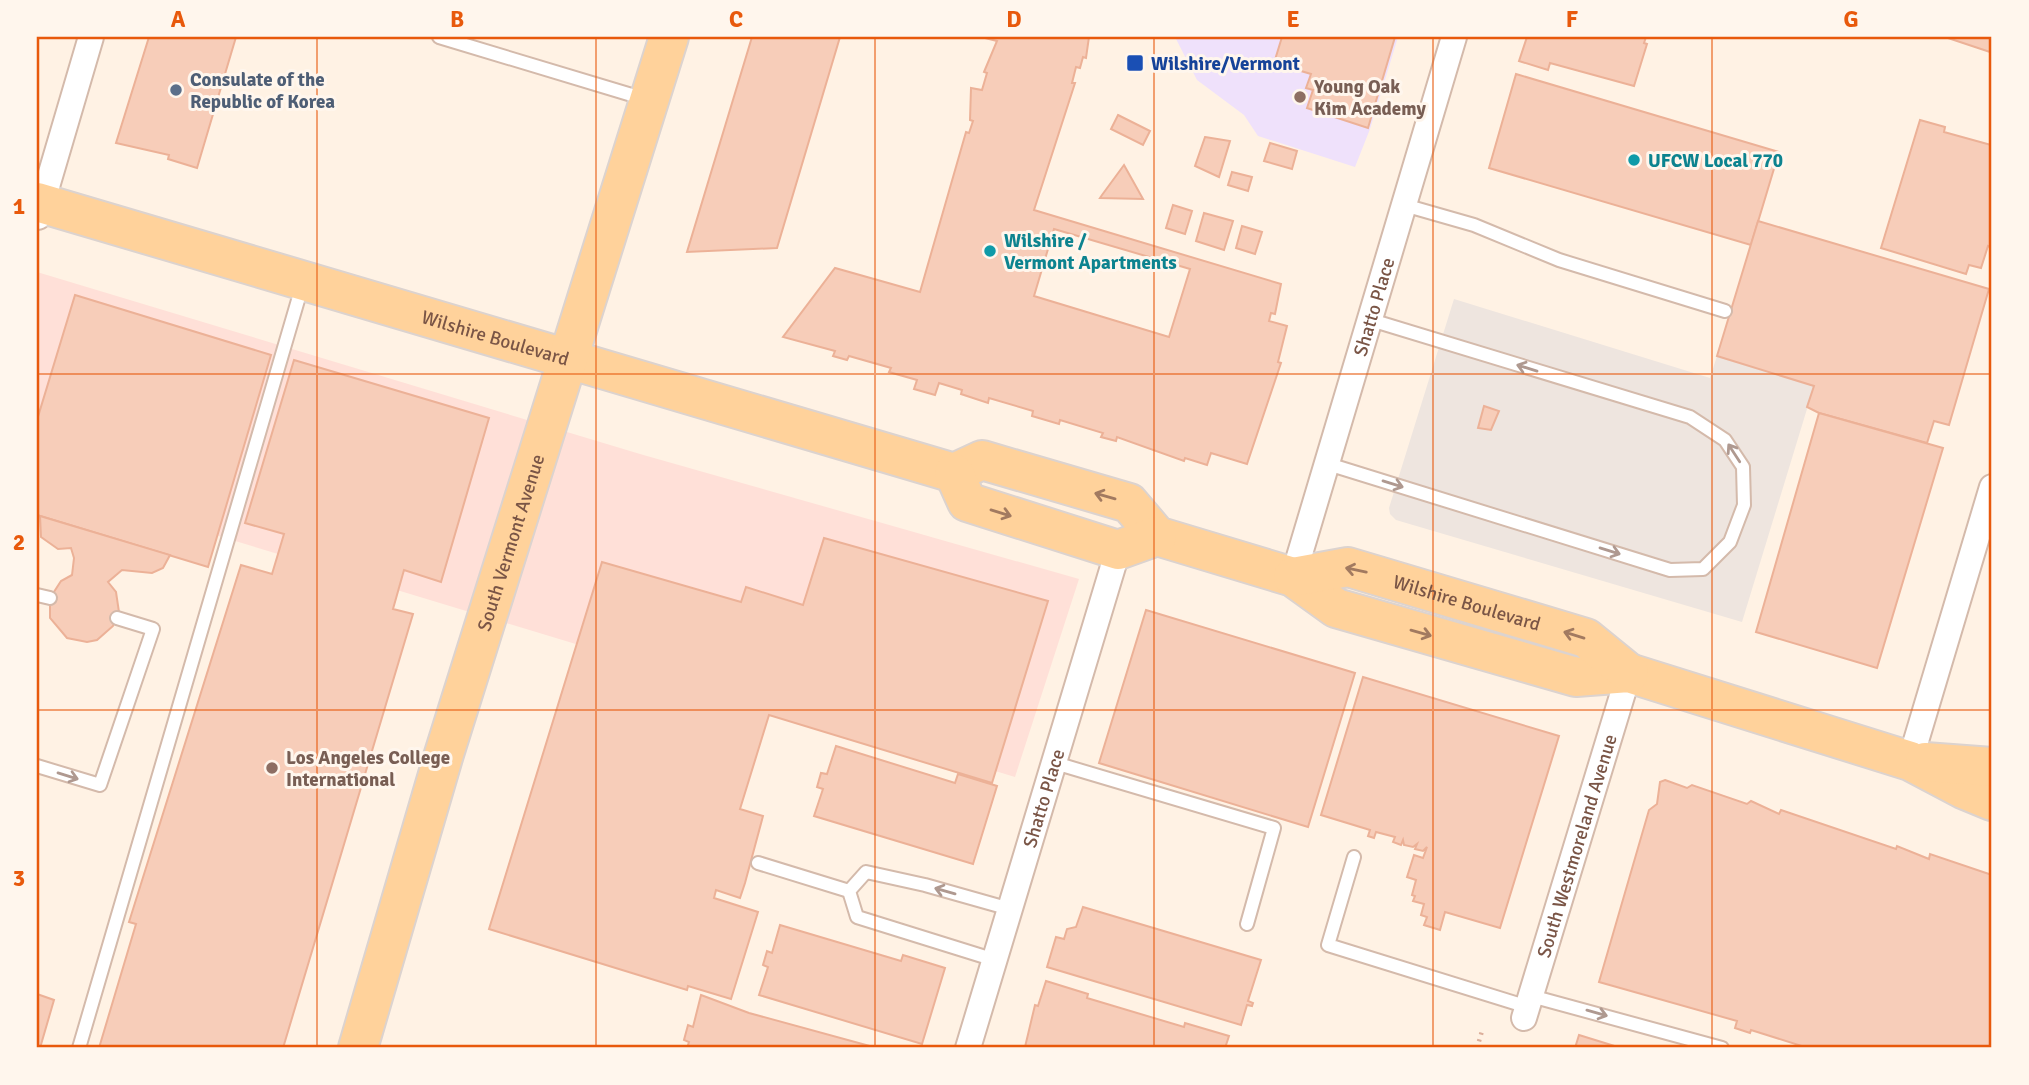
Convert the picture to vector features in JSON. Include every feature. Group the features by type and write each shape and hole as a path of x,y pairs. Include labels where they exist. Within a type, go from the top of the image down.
{"main road":[{"name":"South Vermont Avenue","path":"358,1048 444,754 669,37"},
{"name":"Wilshire Boulevard","path":"38,209 567,357 954,473"},
{"path":"982,460 1129,503 1157,536 1118,550 967,502 954,473 982,460"},
{"name":"Wilshire Boulevard","path":"1157,536 1293,577 1336,608 1576,677 1629,673 1910,761 1992,801"},
{"name":"Wilshire Boulevard","path":"1910,761 1992,767"}],"street":[{"path":"38,209 91,37"},
{"name":"Shatto Place","path":"1293,577 1454,37"},
{"path":"1910,761 1992,487"},
{"name":"Shatto Place","path":"968,1048 1118,550"},
{"name":"South Westmoreland Avenue","path":"1528,1007 1629,673"}],"lane":[{"path":"439,37 649,101"},
{"path":"1404,205 1474,225 1559,260 1725,311"},
{"path":"79,1048 304,282"},
{"path":"1328,464 1670,570 1703,569 1730,542 1744,505 1743,467 1725,440 1690,417 1371,320"},
{"path":"37,595 50,598"},
{"path":"37,766 100,785 153,629 117,618"},
{"path":"1055,763 1274,828 1247,924"},
{"path":"1354,857 1328,945 1528,1007 1722,1048"},
{"path":"758,863 849,891"},
{"path":"849,891 866,872 1010,909"},
{"path":"849,891 857,916 995,960"}],"path":[{"path":"1477,1048 1482,1031"}],"shaded area":[{"name":"Young Oak Kim Academy","path":"1175,37 1398,37 1370,129 1355,167 1258,136 1244,115 1197,80"},
{"path":"37,272 640,454 1079,579 1015,777 37,481"},
{"path":"1454,299 1710,378 1717,356 1814,386 1742,622 1396,520 1390,514 1389,508"}],"building":[{"name":"Consulate of the Republic of Korea","path":"149,37 236,37 197,168 168,159 169,155 116,143"},
{"path":"752,37 840,37 777,248 687,252"},
{"name":"Wilshire / Vermont Apartments","path":"981,37 1089,37 1086,58 1083,57 1080,68 1076,67 1072,83 1075,83 1034,210 1281,284 1275,314 1271,313 1269,321 1287,326 1278,362 1281,363 1247,464 1211,453 1207,465 1185,458 1184,461 1117,437 1116,441 1101,437 1103,433 1060,420 1059,424 1032,416 1033,411 989,398 988,403 961,394 962,390 939,383 935,395 914,389 917,380 889,372 891,368 849,356 847,360 833,356 835,351 783,337 835,268 920,292 966,132 969,133 973,121 970,120 971,88 982,90 987,73 984,72 997,41","holes":["1054,229 1190,269 1169,337 1034,296"]},
{"path":"1282,37 1395,37 1368,128 1307,108 1313,90 1306,88 1311,74 1274,63"},
{"path":"1527,37 1646,37 1644,43 1647,44 1634,86 1550,63 1548,70 1519,61"},
{"path":"1945,37 1992,37 1992,48 1990,52"},
{"name":"UFCW Local 770","path":"1516,74 1779,152 1751,245 1489,168"},
{"path":"1118,115 1150,131 1143,145 1111,129"},
{"path":"1920,120 1945,127 1944,132 1991,145 1992,141 1992,248 1988,246 1981,268 1969,265 1966,274 1881,248"},
{"path":"1205,137 1230,141 1219,177 1195,166"},
{"path":"1270,143 1297,151 1292,169 1264,161"},
{"path":"1124,165 1143,199 1100,198 1102,195"},
{"path":"1232,172 1252,177 1248,191 1228,185"},
{"path":"1173,205 1192,211 1185,234 1166,228"},
{"path":"1204,213 1233,221 1224,250 1196,241"},
{"path":"1758,221 1989,289 1949,425 1934,421 1927,443 1819,413 1807,407 1814,386 1717,356"},
{"path":"1242,226 1262,232 1255,254 1236,248"},
{"path":"75,295 271,355 208,567 37,515 37,420"},
{"name":"Los Angeles College International","path":"294,360 489,418 441,582 404,570 393,609 413,614 283,1048 99,1048 136,924 129,922 241,565 272,574 284,534 245,523"},
{"path":"1484,406 1499,411 1491,430 1478,428"},
{"path":"1819,413 1943,448 1877,668 1756,632"},
{"path":"40,516 170,555 163,568 152,573 122,570 108,582 116,592 119,612 113,626 97,640 87,642 67,638 50,618 50,598 61,581 72,575 74,558 71,548 58,549 41,537"},
{"path":"824,538 1048,601 992,783 769,715 740,809 763,816 745,883 740,898 716,890 714,898 758,912 731,999 688,986 687,990 489,929 602,562 741,602 746,587 803,605"},
{"path":"1146,610 1355,673 1308,827 1099,763"},
{"path":"1363,677 1559,736 1500,928 1445,912 1440,930 1424,925 1427,917 1421,915 1424,904 1413,901 1416,880 1407,877 1414,855 1423,858 1427,847 1423,851 1415,849 1417,844 1413,847 1404,845 1403,840 1401,845 1393,842 1395,837 1376,832 1374,838 1368,836 1370,830 1321,815"},
{"path":"836,746 955,783 958,774 997,786 973,864 814,816 823,789 817,787 821,773 827,774"},
{"path":"1665,780 1687,788 1692,785 1747,804 1751,801 1779,814 1781,810 1896,849 1897,846 1929,859 1930,854 1992,875 1992,1048 1808,1048 1751,1030 1750,1033 1735,1028 1737,1021 1599,982 1649,810 1657,804 1660,782"},
{"path":"1083,907 1261,960 1248,1001 1253,1003 1252,1006 1247,1005 1241,1025 1047,967 1056,937 1064,939 1067,929 1076,927"},
{"path":"780,925 901,961 903,955 945,968 922,1044 759,995 768,967 763,965 767,951 772,953"},
{"path":"1046,981 1088,994 1087,998 1184,1027 1185,1023 1229,1036 1225,1048 1025,1047 1035,1005 1038,1006"},
{"path":"37,994 54,1000 40,1048 37,1048"},
{"path":"701,995 749,1013 877,1048 687,1048 689,1042 684,1040 688,1025 693,1027"},
{"path":"1579,1035 1621,1048 1575,1048"}],"place":[{"name":"Wilshire/Vermont","path":"1135,63"},
{"name":"Consulate of the Republic of Korea","path":"176,90"},
{"name":"Young Oak Kim Academy","path":"1300,97"},
{"name":"UFCW Local 770","path":"1634,160"},
{"name":"Wilshire / Vermont Apartments","path":"990,251"},
{"name":"Los Angeles College International","path":"272,768"}]}
